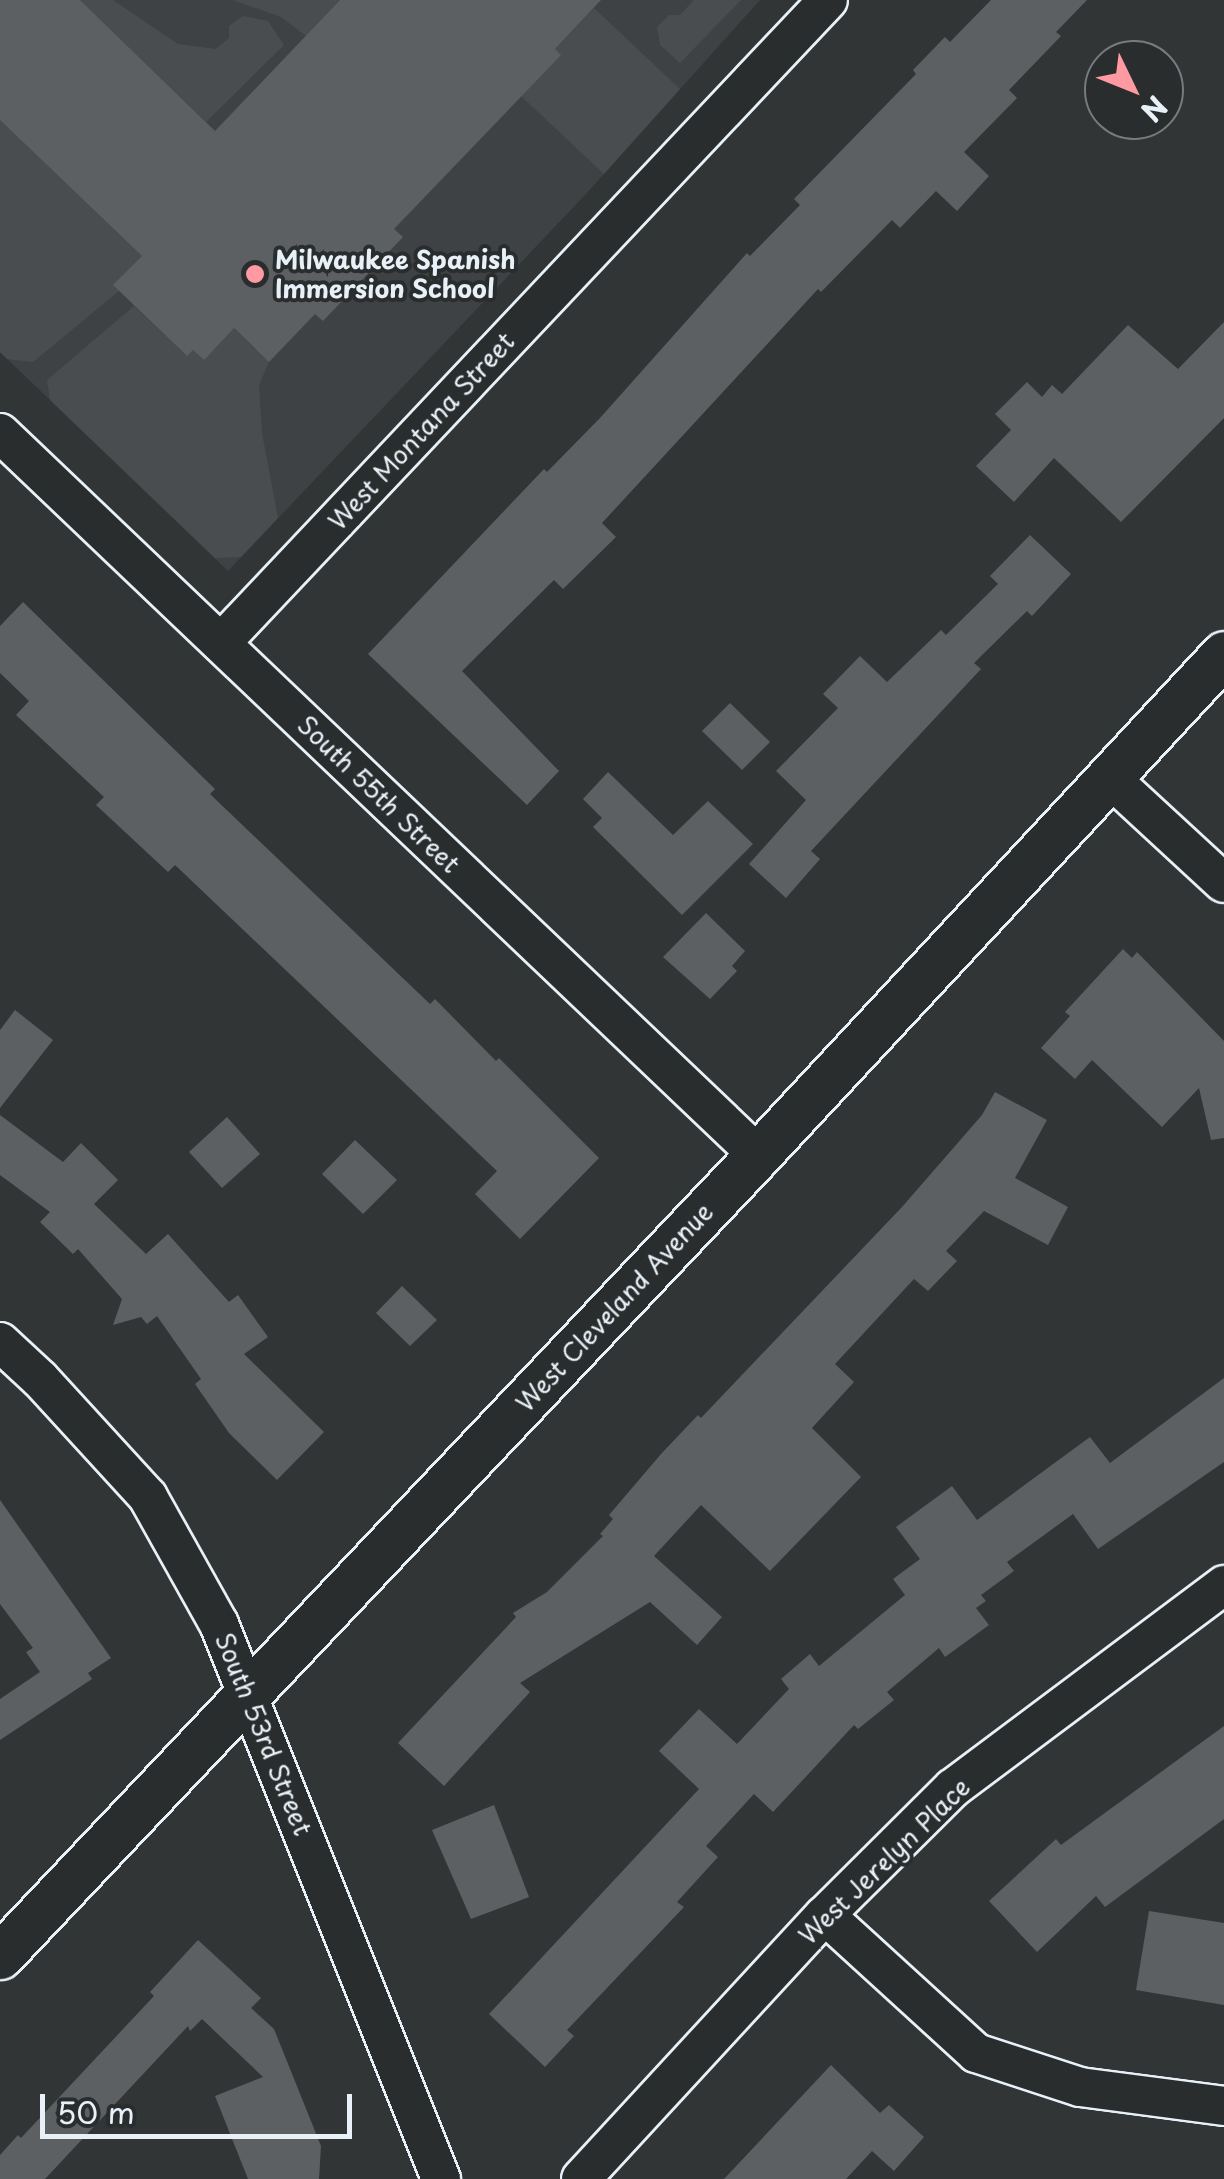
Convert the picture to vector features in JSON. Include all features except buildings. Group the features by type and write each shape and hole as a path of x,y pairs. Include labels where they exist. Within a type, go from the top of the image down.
{"street":[{"name":"West Montana Street","path":"221,644 828,0"},
{"name":"South 55th Street","path":"0,434 758,1155"},
{"name":"West Cleveland Avenue","path":"0,1956 758,1155 1224,654"},
{"path":"1109,776 1224,883"},
{"name":"South 53rd Street","path":"0,1342 40,1379 148,1497 219,1624 441,2179"},
{"name":"West Jerelyn Place","path":"582,2179 825,1916 954,1788 1224,1585"},
{"path":"825,1916 976,2053 1080,2087 1224,2106"}],"shaded area":[{"name":"Milwaukee Spanish Immersion School","path":"0,0 760,0 585,195 228,571 0,352"},
{"path":"80,0 113,0 178,44 216,49 229,38 229,26 243,16 268,21 284,45 206,122"},
{"path":"233,0 340,0 306,36 281,17"},
{"path":"694,0 741,0 680,63 660,45 657,27 669,15 680,15"},
{"path":"594,8 680,89 604,174 521,96 555,49"},
{"path":"0,120 142,256 114,285 119,291 33,362 7,359 0,352"},
{"path":"134,306 187,356 193,350 204,360 229,324 269,362 259,385 262,433 278,518 241,557 215,558 50,400 47,380"}],"place":[{"name":"Milwaukee Spanish Immersion School","path":"255,274"}]}
